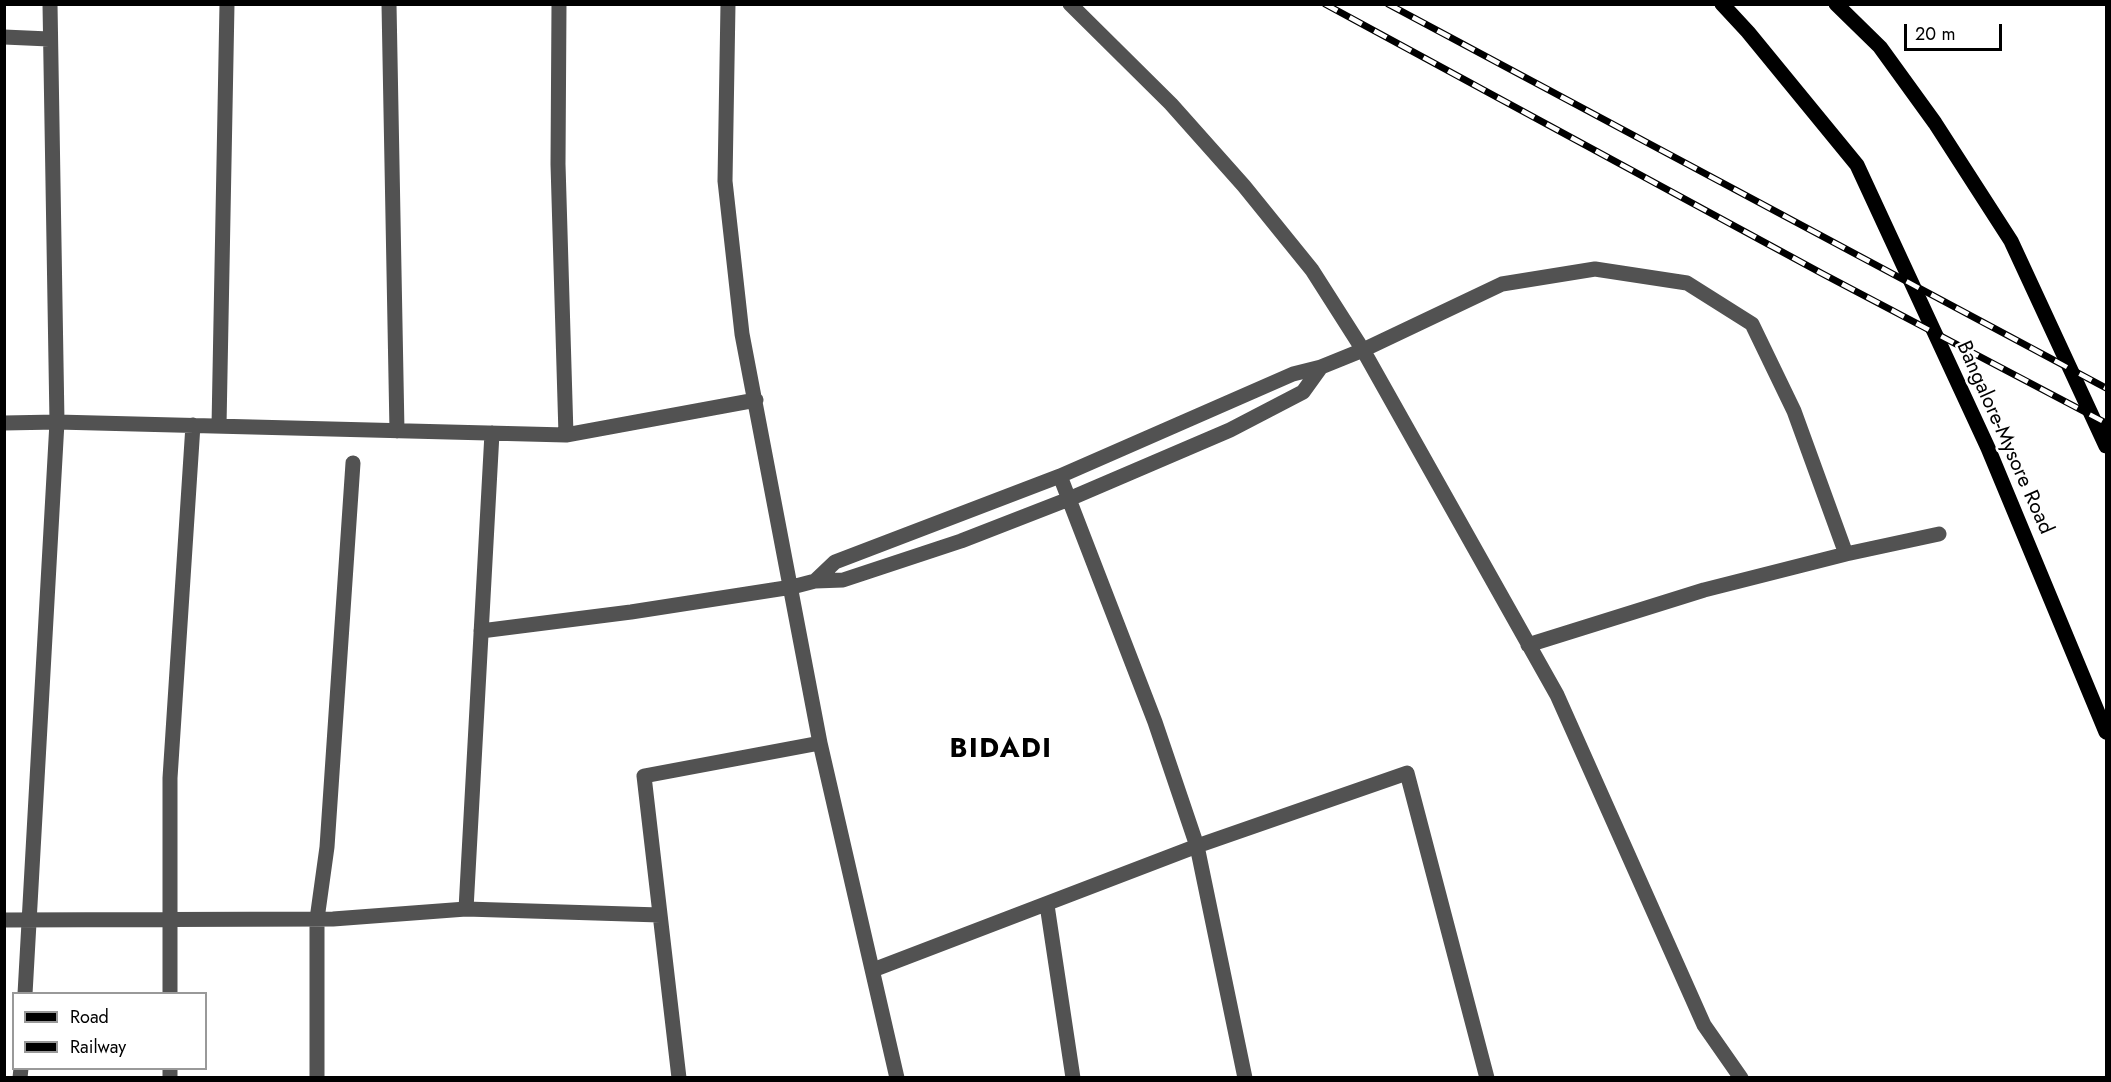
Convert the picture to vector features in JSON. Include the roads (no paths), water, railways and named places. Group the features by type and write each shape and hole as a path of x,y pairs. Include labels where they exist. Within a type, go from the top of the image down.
{"main road":[{"name":"Bangalore-Mysore Road","path":"1722,4 1748,32 1857,165 1988,448 2106,732"},
{"path":"1836,4 1880,47 1935,123 2011,241 2106,446"}],"street":[{"path":"24,992 57,422 50,4"},
{"path":"219,426 227,4"},
{"path":"389,4 397,431"},
{"path":"559,4 558,164 566,435"},
{"path":"728,4 725,181 742,334 820,743 897,1077"},
{"path":"1070,4 1172,104 1244,186 1312,270 1363,350 1557,694 1704,1025 1742,1077"},
{"path":"4,37 49,39"},
{"path":"815,581 835,562 1060,476 1293,374 1321,368 1503,284 1595,269 1687,283 1752,324 1794,411 1846,554"},
{"path":"481,631 792,587 815,581 843,580 961,541 1069,500 1230,430 1303,392 1321,368"},
{"path":"4,423 57,422 566,435 756,400"},
{"path":"170,992 170,778 193,425"},
{"path":"466,909 492,433"},
{"path":"316,1077 317,919 327,847 353,463"},
{"path":"1060,476 1155,722 1197,846 1245,1077"},
{"path":"1528,645 1704,590 1846,554 1939,534"},
{"path":"679,1077 644,776 820,743"},
{"path":"873,970 1197,846 1407,773 1487,1077"},
{"path":"1047,905 1073,1077"},
{"path":"4,920 317,919 466,909 660,915"}],"railway":[{"path":"1325,4 1823,274 2106,423"},
{"path":"1388,4 2106,388"}],"district":[{"name":"BIDADI","path":"1001,750"}]}
